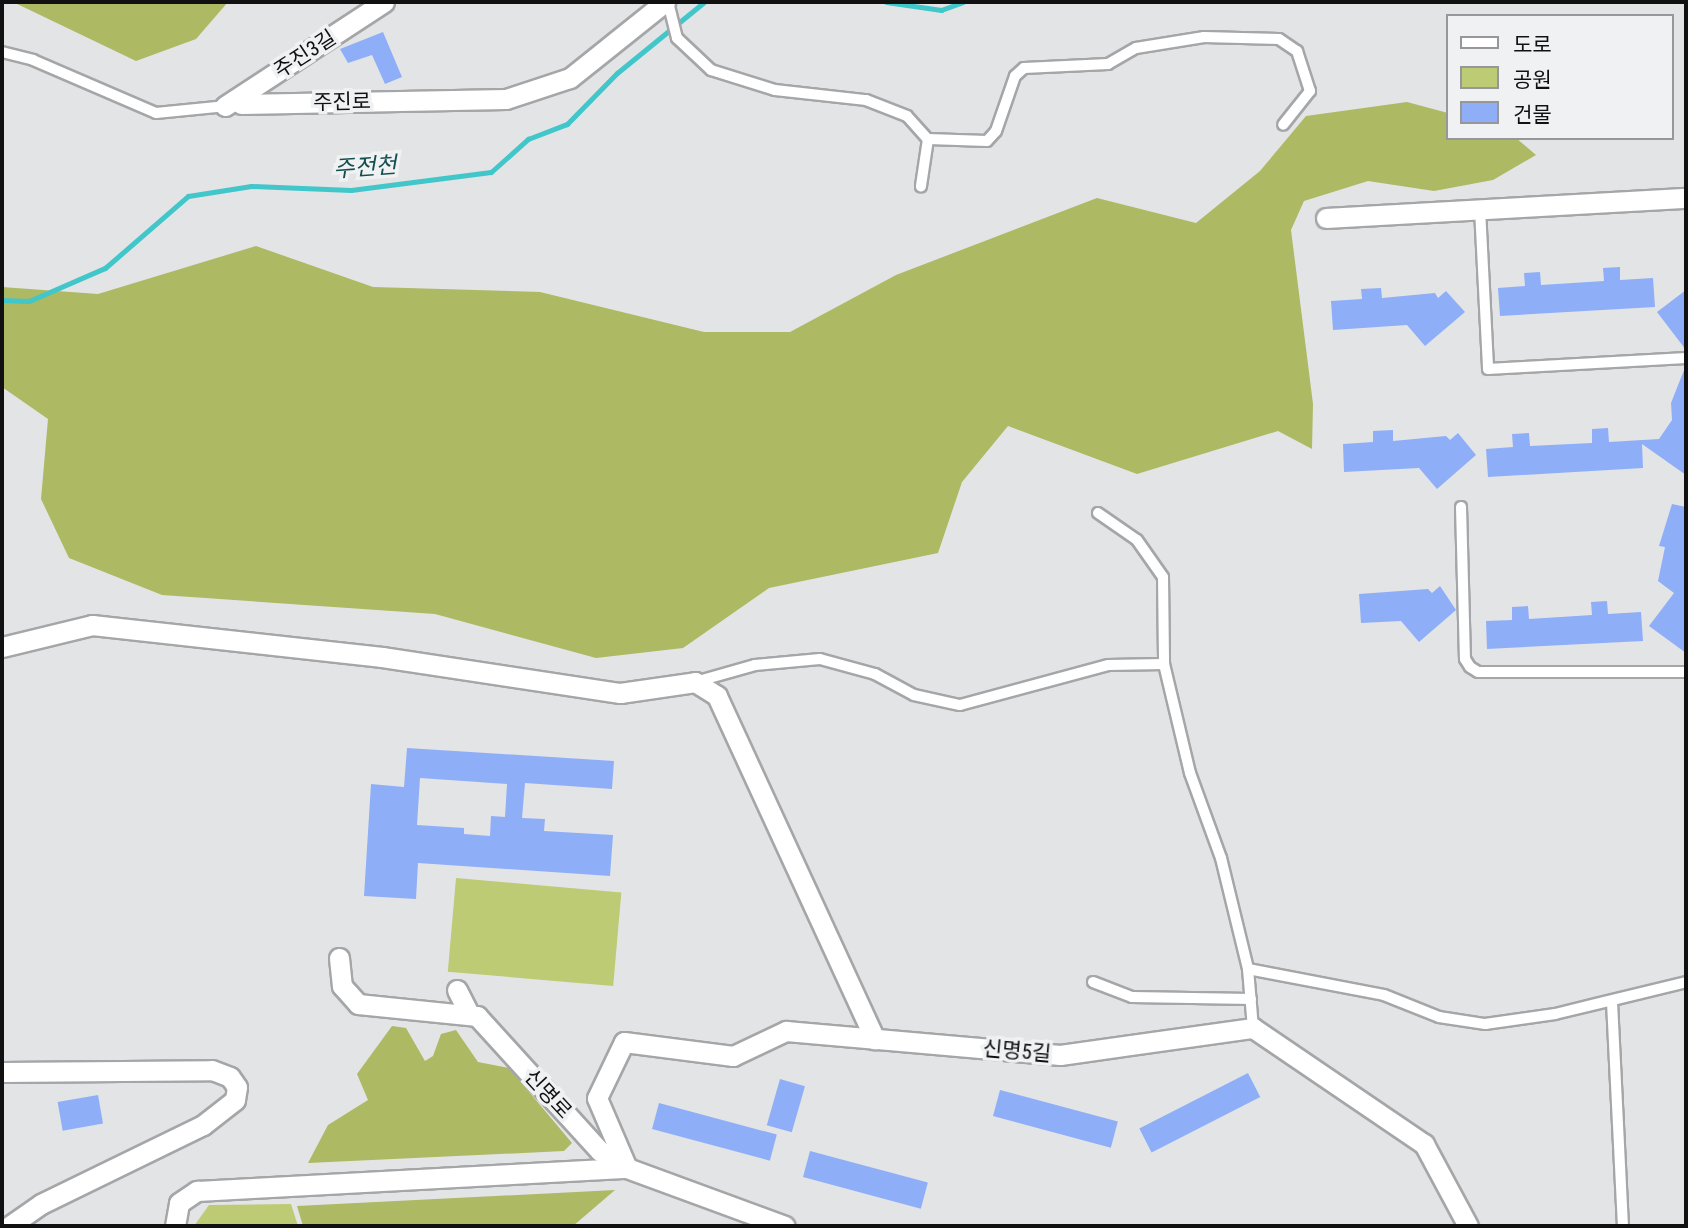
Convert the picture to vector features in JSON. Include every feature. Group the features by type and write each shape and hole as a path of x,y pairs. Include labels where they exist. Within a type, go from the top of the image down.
{"street":[{"name":"주진3길","path":"233,105 384,2"},
{"name":"주진로","path":"233,105 506,99 570,78 668,5"},
{"path":"1326,218 1686,198"},
{"path":"2,647 92,625 382,657 620,693 695,682 717,696 875,1039"},
{"path":"339,958 342,986 358,1004 470,1015"},
{"name":"신명로","path":"457,990 470,1015 600,1151 627,1168 785,1226"},
{"path":"1253,1028 1424,1144 1468,1226"},
{"name":"신명5길","path":"627,1168 597,1098 624,1042 733,1056 786,1031 1060,1055 1253,1028"},
{"path":"2,1072 212,1070 230,1077 236,1087 235,1100 203,1125 41,1204 9,1226"},
{"path":"175,1226 179,1203 197,1191 627,1168"}],"lane":[{"path":"668,5 676,35 689,55 711,70 775,90 886,106 907,116 928,139 987,141 996,131 1014,76 1024,68 1108,64 1136,48 1204,37 1279,39 1297,51 1310,91 1283,125"},
{"name":"주진로","path":"2,52 33,60 156,113 233,105"},
{"path":"921,186 928,139"},
{"path":"1480,209 1488,369 1686,358"},
{"path":"1461,507 1465,659 1470,667 1478,672 1686,672"},
{"path":"1098,513 1137,540 1163,578 1164,664 1248,969 1253,1028"},
{"path":"695,682 755,665 820,659 875,674 914,695 960,705 1108,665 1164,664"},
{"path":"1248,969 1384,995 1438,1017 1485,1024 1612,1002 1686,982"},
{"path":"1093,982 1132,997 1251,999"},
{"path":"1612,1002 1623,1226"}],"green space":[{"path":"13,2 228,2 196,39 136,61"},
{"path":"1407,102 1446,112 1446,140 1518,140 1536,155 1493,180 1434,191 1368,181 1304,201 1291,230 1313,404 1312,449 1278,431 1137,474 1008,426 962,482 938,553 769,588 683,648 596,658 435,614 162,595 69,558 41,499 48,419 2,387 2,287 98,294 256,246 373,287 540,292 704,332 790,332 896,275 1097,198 1196,223 1260,171 1306,116"},
{"path":"456,878 621,892 613,986 448,972"},
{"path":"392,1026 406,1028 425,1061 433,1056 441,1034 456,1030 478,1062 509,1068 572,1143 564,1151 308,1163 328,1125 368,1100 357,1074"},
{"path":"615,1190 573,1226 303,1226 297,1206"},
{"path":"291,1204 298,1226 194,1226 209,1205"}],"building":[{"path":"383,32 402,77 385,84 372,55 348,63 340,49"},
{"path":"1620,267 1620,280 1653,278 1655,307 1500,316 1498,288 1525,286 1524,273 1540,272 1541,285 1604,281 1603,268"},
{"path":"1381,288 1382,298 1435,293 1438,298 1446,291 1465,312 1425,346 1407,325 1333,330 1331,301 1362,299 1361,289"},
{"path":"1686,290 1686,350 1657,312"},
{"path":"1686,365 1686,475 1642,444 1643,468 1488,477 1486,449 1513,447 1512,434 1529,433 1530,446 1592,443 1592,429 1608,428 1609,442 1659,439 1672,420 1671,403"},
{"path":"1393,430 1393,441 1446,436 1450,440 1458,433 1476,455 1437,489 1419,468 1344,472 1343,444 1373,442 1373,431"},
{"path":"1672,504 1686,507 1686,653 1649,626 1674,593 1658,581 1665,547 1659,546"},
{"path":"1440,586 1456,610 1419,642 1401,621 1361,623 1359,594 1428,589 1432,593"},
{"path":"1607,601 1608,614 1641,612 1643,641 1487,649 1486,621 1512,620 1512,607 1528,606 1529,619 1592,615 1591,602"},
{"path":"407,748 614,761 612,789 525,783 522,818 545,819 544,831 613,835 610,876 418,863 416,899 364,896 371,784 404,787","holes":["420,778 507,784 505,817 491,816 490,836 464,834 464,828 417,825"]},
{"path":"1248,1073 1260,1097 1152,1152 1139,1128"},
{"path":"780,1079 805,1086 792,1132 767,1125"},
{"path":"1000,1090 1118,1122 1111,1148 993,1116"},
{"path":"98,1095 103,1124 63,1131 58,1102"},
{"path":"659,1103 777,1135 770,1161 652,1129"},
{"path":"810,1151 928,1183 921,1209 803,1177"}],"waterway":[{"name":"주전천","path":"2,300 29,301 105,268 188,196 251,186 351,190 491,172 528,139 567,124 617,73 704,2"},
{"name":"주전천","path":"886,2 941,10 963,2"}]}
